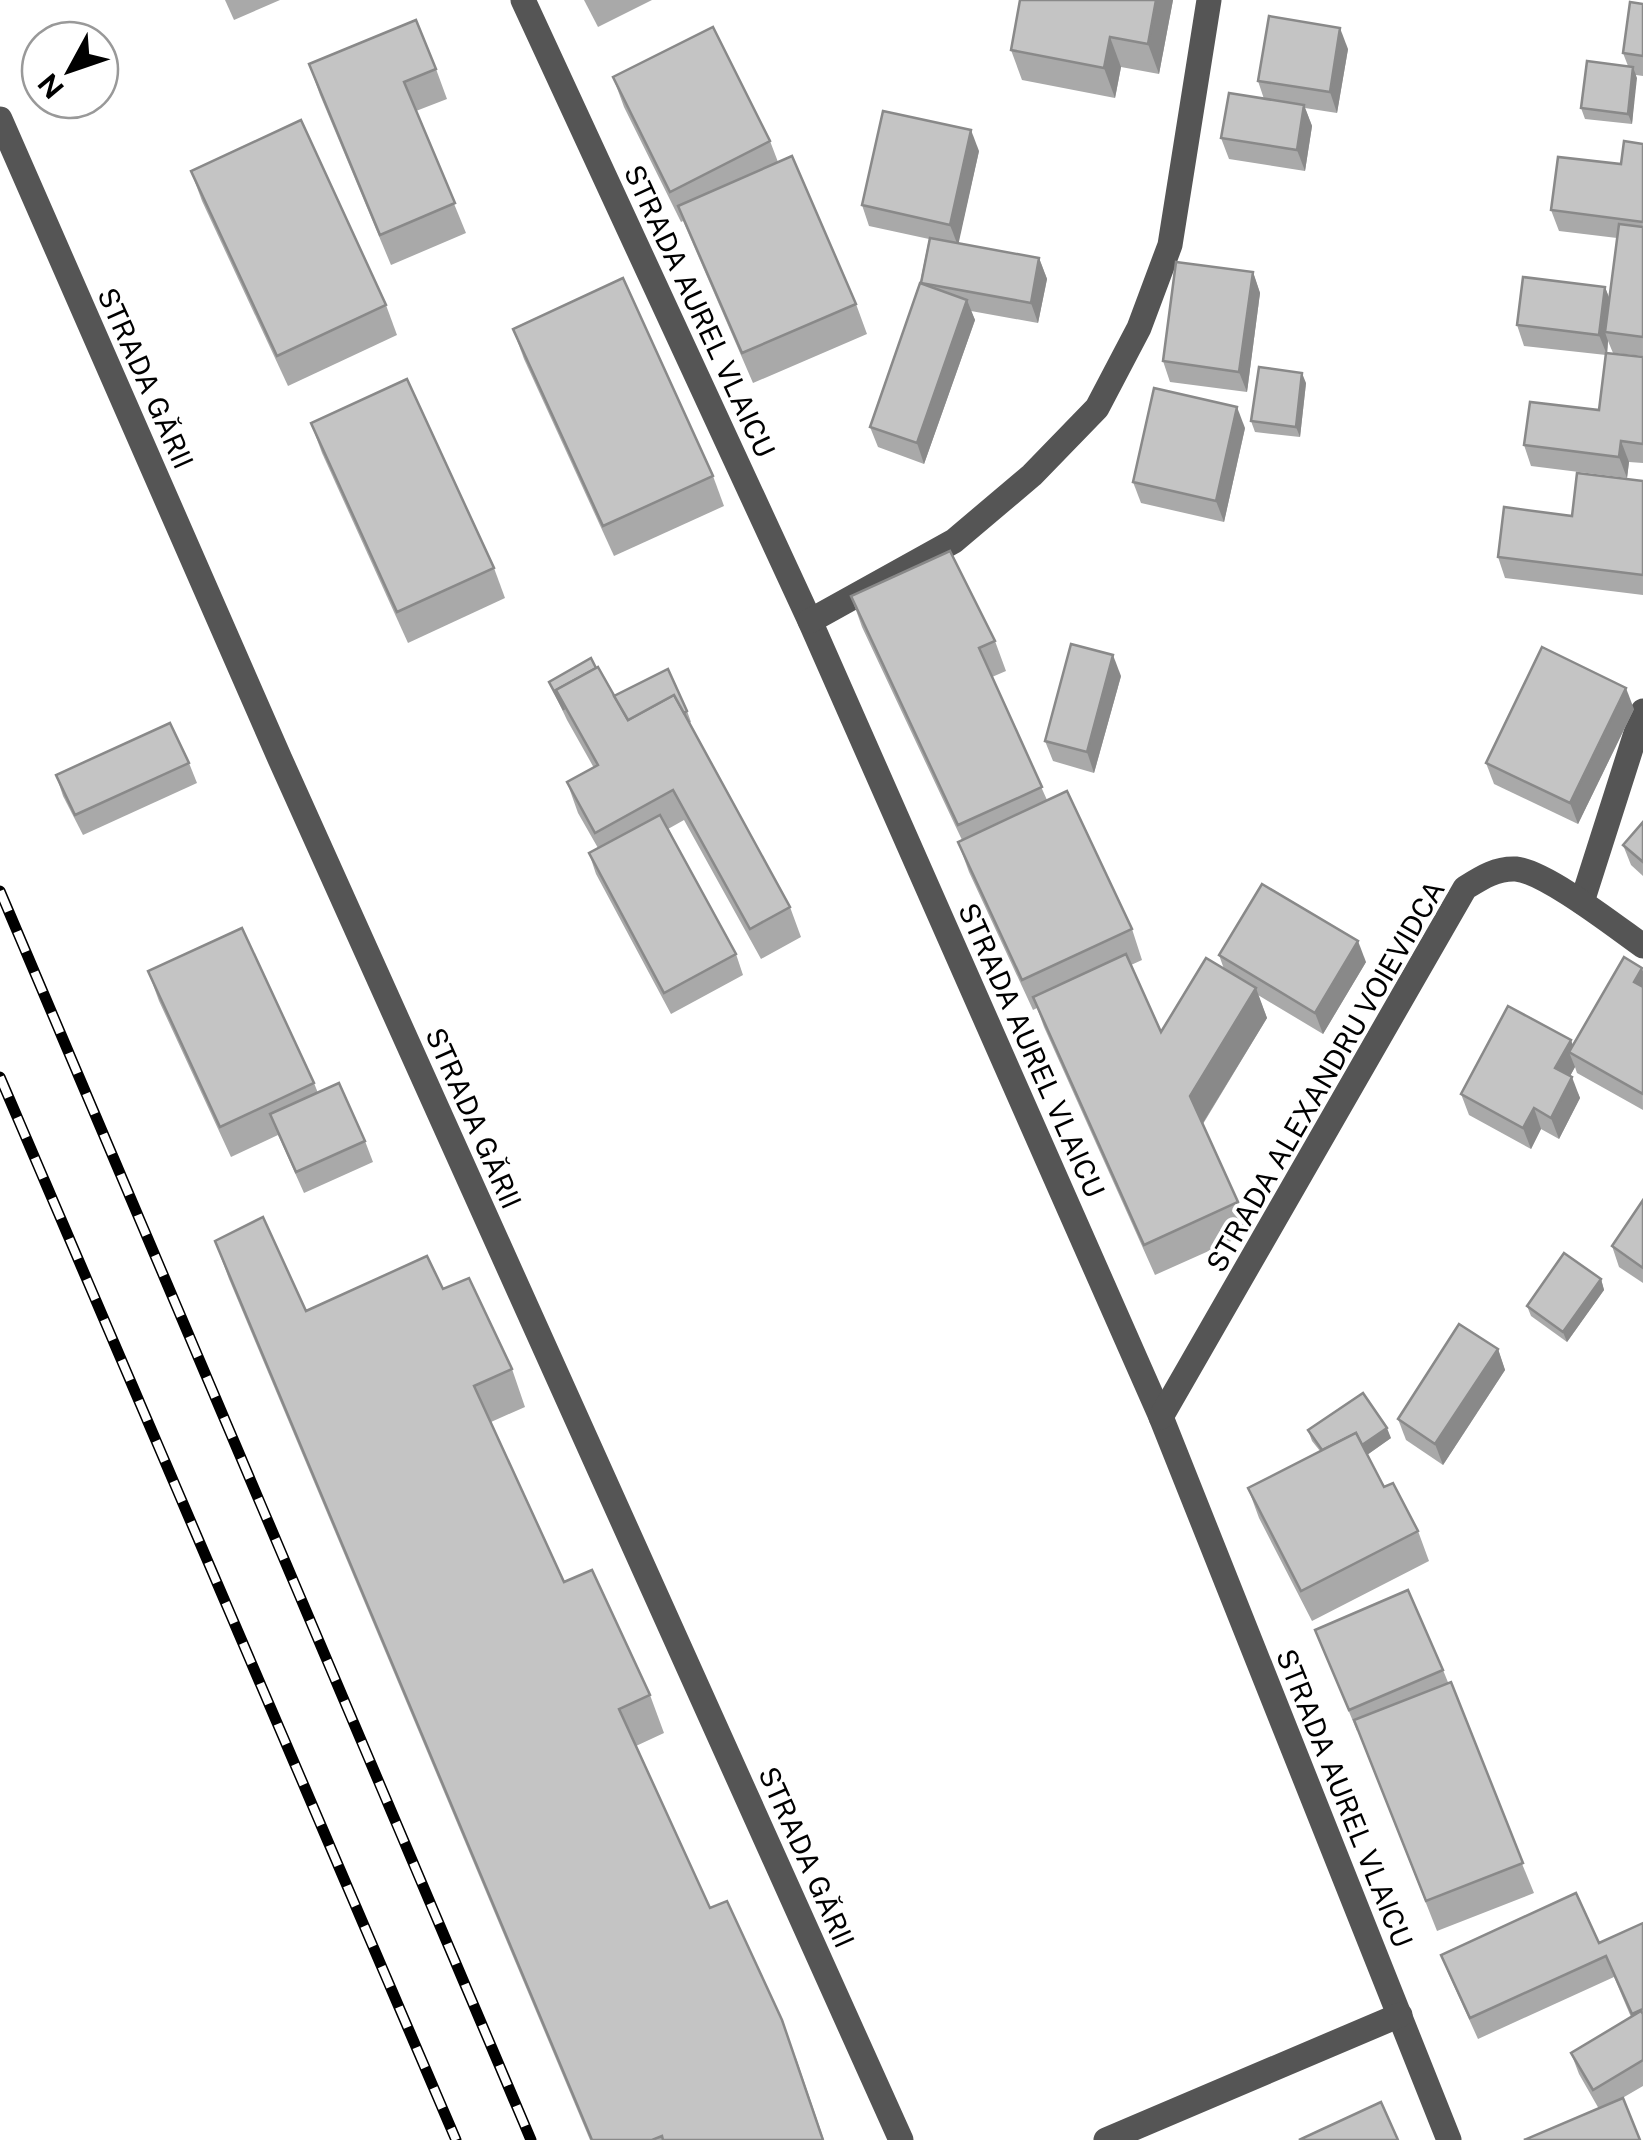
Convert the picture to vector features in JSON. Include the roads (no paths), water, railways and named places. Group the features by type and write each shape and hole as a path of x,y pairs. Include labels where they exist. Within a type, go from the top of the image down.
{"street":[{"name":"STRADA AUREL VLAICU","path":"523,0 810,621 1160,1418 1449,2140"},
{"path":"810,621 954,541 1032,475 1096,408 1139,328 1170,245 1208,0"},
{"name":"STRADA GĂRII","path":"0,118 280,760 901,2140"},
{"path":"1582,902 1643,711"},
{"name":"STRADA ALEXANDRU VOIEVIDCA","path":"1160,1418 1465,888 1492,872 1518,869 1582,902 1643,946"},
{"path":"1106,2140 1400,2016"}],"railway":[{"path":"0,891 531,2140"},
{"path":"0,1077 456,2140"}]}
